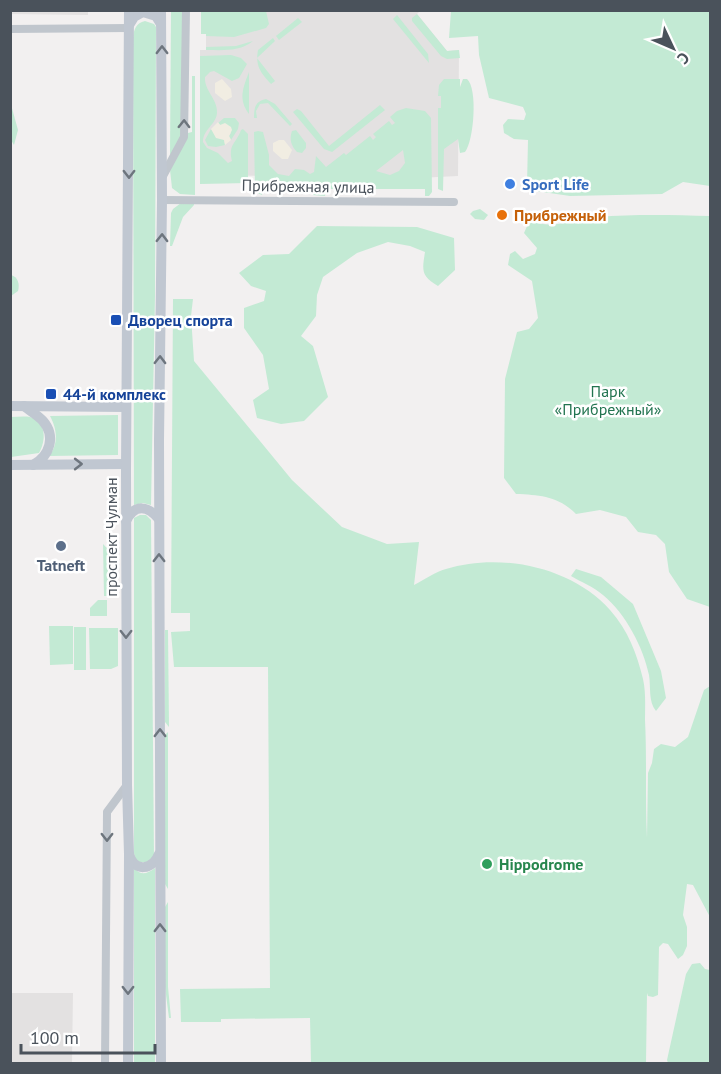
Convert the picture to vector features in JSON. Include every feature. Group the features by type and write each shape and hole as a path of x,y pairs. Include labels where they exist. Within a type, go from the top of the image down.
{"main road":[{"name":"проспект Чулман","path":"128,1064 126,407 129,10"},
{"path":"161,10 159,519 161,1064"},
{"path":"129,26 134,17 143,12 156,16 161,24"},
{"path":"10,406 126,407"},
{"path":"24,406 42,420 50,433 47,453 36,464 31,465"},
{"path":"10,465 126,464"},
{"path":"126,520 130,513 139,508 152,511 159,519"},
{"path":"129,854 133,864 149,867 155,862 160,851"}],"street":[{"path":"162,177 184,137 186,10"},
{"path":"10,29 129,26"},
{"name":"Прибрежная улица","path":"162,200 454,202"},
{"path":"105,1064 107,812 126,785"}],"shaded area":[{"path":"11,10 88,11 88,15 11,14"},
{"path":"201,11 418,11 417,14 447,51 459,50 458,176 418,178 200,175 200,50 206,50 206,34 201,34"},
{"path":"10,993 73,993 72,1063 11,1063"}],"green space":[{"path":"171,11 182,11 182,135 170,154"},
{"path":"201,11 266,11 269,24 266,28 234,37 206,36 206,34 201,34"},
{"path":"451,11 710,11 710,186 683,182 662,194 570,196 532,192 527,185 528,140 514,139 504,133 503,125 508,119 524,120 526,114 523,107 489,98 479,55 478,36 449,38"},
{"path":"417,14 447,51 459,50 460,58 447,59 441,56 412,21"},
{"path":"397,15 428,54 429,63 393,19"},
{"path":"298,18 302,22 279,40 276,36"},
{"path":"145,21 156,27 155,296 151,505 143,503 134,505 133,38 136,27"},
{"path":"273,38 275,41 257,58 258,50"},
{"path":"253,41 237,49 206,50 206,47 236,46"},
{"path":"231,55 241,58 247,64 239,78 232,81 214,71 205,77 217,113 203,142 207,148 218,153 228,163 232,161 232,147 243,129 248,134 248,183 200,184 200,56"},
{"path":"257,58 275,81 271,84 260,69"},
{"path":"249,72 249,114 244,103 243,88"},
{"path":"192,76 195,76 195,195 180,194 172,188 170,170 188,133 192,132"},
{"path":"444,79 460,79 460,87 463,79 467,79 473,93 474,103 471,137 465,152 460,153 458,139 444,149 443,191 438,189 438,108 441,108 441,96 438,96 439,85"},
{"path":"266,99 275,104 292,124 290,126 268,103 260,104 256,111 257,118 254,118 254,111 259,101"},
{"path":"10,101 18,130 14,145 11,140"},
{"path":"380,105 385,110 332,152 324,149 293,112 297,109 301,111 329,146"},
{"path":"406,108 425,111 431,118 432,192 429,196 425,196 425,189 326,189 325,196 313,195 313,189 263,188 262,195 255,192 254,132 263,132 269,165 278,174 289,176 295,169 304,170 310,174 314,172 316,156 326,167 370,136 373,140 376,137 373,134 389,121 392,125 395,123 390,117","holes":["403,150 405,163 399,171 390,175 376,171"]},
{"path":"224,118 235,118 239,123 231,140 229,136 231,133 218,123"},
{"path":"211,129 224,140 225,145 208,146 205,140"},
{"path":"296,130 306,143 306,148 302,153 297,152 291,142 292,131"},
{"path":"181,203 194,203 194,205 183,217 172,246 170,246 171,213"},
{"path":"480,209 488,215 484,220 475,219 470,214"},
{"name":"Парк «Прибрежный»","path":"611,216 710,216 710,607 687,599 669,572 665,544 656,535 638,532 626,517 600,510 576,514 555,500 516,494 504,478 505,379 517,332 529,329 538,318 532,281 508,265 510,254 515,251 523,259 535,254 537,248 524,233 532,220 548,224"},
{"path":"317,226 417,227 454,238 455,270 438,286 428,279 424,272 425,252 410,246 388,242 357,253 323,277 317,295 316,316 301,336 313,346 328,397 304,421 281,424 257,418 253,400 269,389 263,355 244,328 244,308 264,301 266,291 251,286 239,273 263,255 289,254"},
{"path":"11,275 17,279 19,286 18,291 11,296"},
{"name":"Hippodrome","path":"173,299 193,299 191,316 194,361 292,480 342,527 387,544 419,542 414,585 442,570 467,564 512,563 534,567 576,583 610,610 631,643 644,684 647,838 648,773 654,749 661,744 675,747 688,737 704,690 710,686 710,917 693,885 687,884 683,915 687,927 687,946 683,955 678,959 668,944 663,943 659,947 658,995 653,997 648,996 647,993 646,1063 311,1063 310,1018 181,1022 180,989 270,988 268,667 174,667 171,632 190,631 190,613 171,613"},
{"path":"118,415 118,455 49,456 56,436 50,416"},
{"path":"10,417 30,417 40,423 44,438 39,453 11,457"},
{"path":"146,515 151,520 154,857 150,862 138,862 134,853 134,518"},
{"path":"103,544 110,555 111,577 118,596 104,596"},
{"path":"576,569 601,577 633,604 661,671 666,698 656,711 651,699 649,675 638,642 626,621 603,595 571,576"},
{"path":"98,600 107,600 107,616 90,616 90,608"},
{"path":"49,626 73,626 73,664 50,665"},
{"path":"74,627 86,627 86,670 74,670"},
{"path":"89,628 118,628 118,666 111,669 90,669"},
{"path":"165,630 168,630 169,727 165,722"},
{"path":"168,732 168,889 165,884 164,736"},
{"path":"134,868 144,873 155,868 155,1063 134,1063"},
{"path":"168,902 168,987 171,1018 169,1018 165,987 165,907"},
{"path":"700,963 705,969 710,970 710,1063 668,1063 686,974 692,964"}],"sand":[{"path":"222,79 231,89 232,97 225,101 215,93 215,83"},
{"path":"218,122 220,125 225,123 232,130 229,136 231,140 225,145 224,140 216,138 211,129"},
{"path":"284,140 292,150 288,159 282,159 273,151 273,143"}],"place":[{"name":"Sport Life","path":"510,184"},
{"name":"Прибрежный","path":"502,215"},
{"name":"Дворец спорта","path":"116,320"},
{"name":"44-й комплекс","path":"51,394"},
{"name":"Tatneft","path":"61,546"},
{"name":"Hippodrome","path":"487,864"}]}
